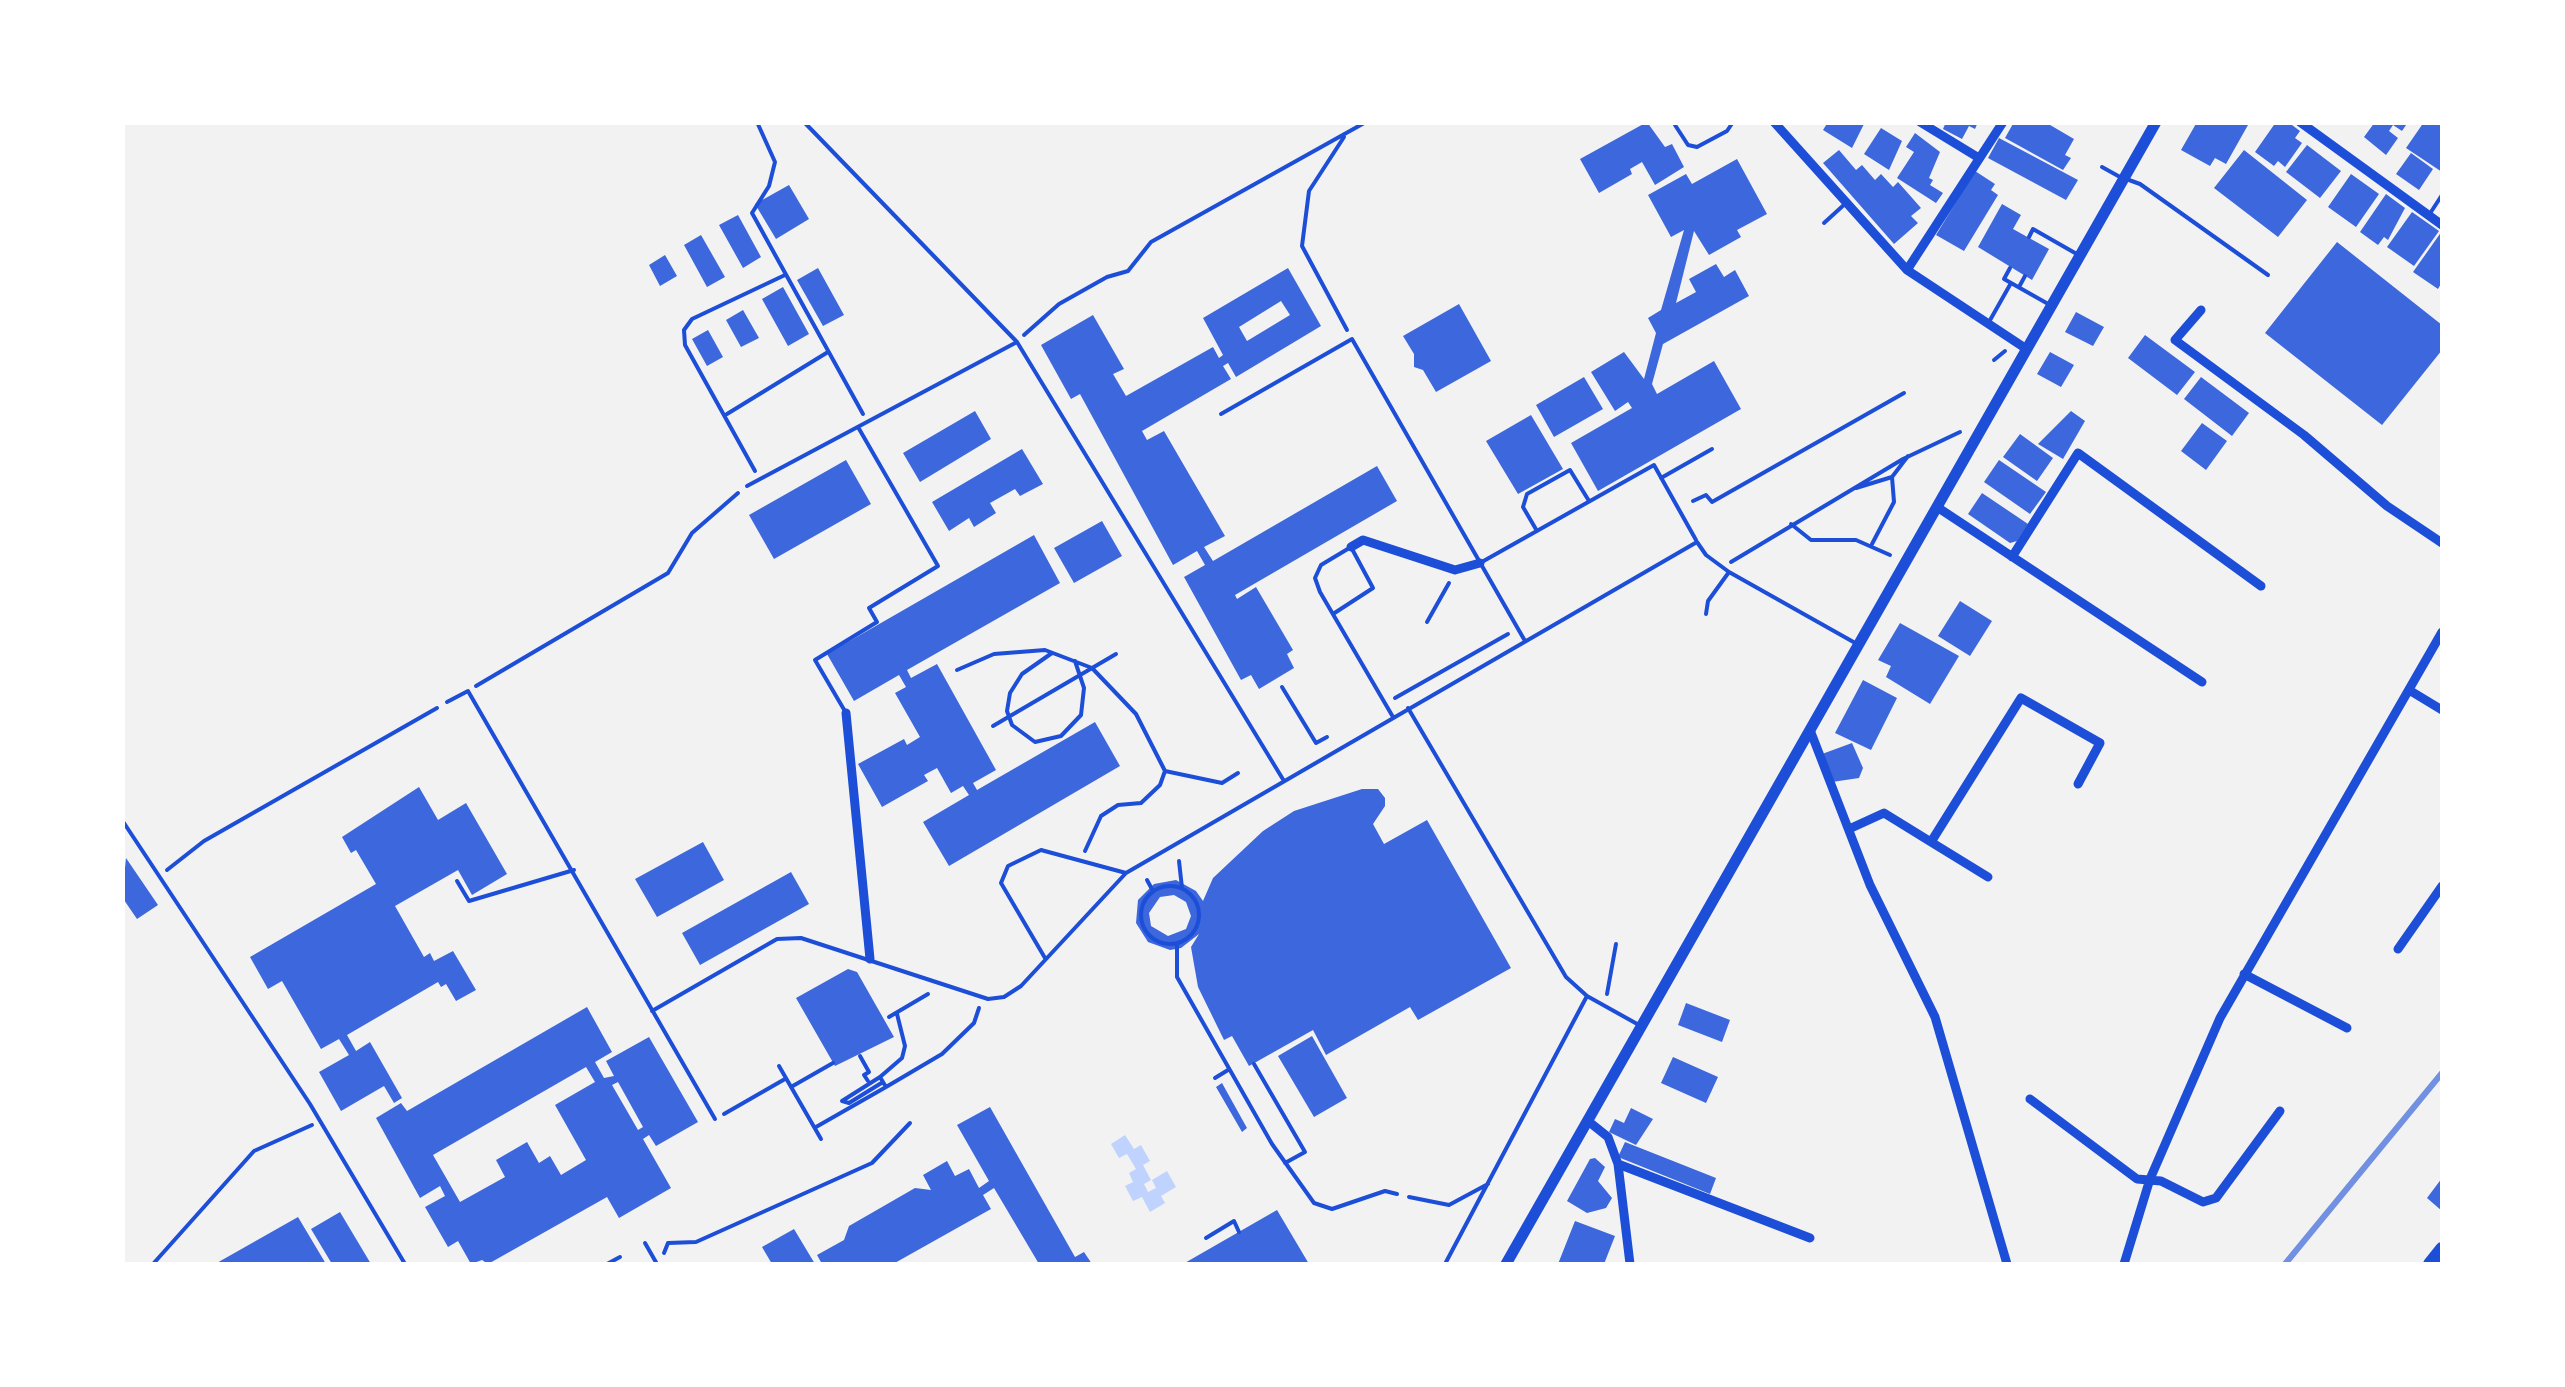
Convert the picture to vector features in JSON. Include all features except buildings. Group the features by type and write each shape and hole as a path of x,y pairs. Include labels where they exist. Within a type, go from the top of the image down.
{"main road":[{"path":"2430,1264 2442,1250"}],"street":[{"path":"1774,122 1907,270 2025,348"},
{"path":"1920,122 1979,158"},
{"path":"1907,270 2002,122"},
{"path":"1506,1264 2156,122"},
{"path":"2300,122 2442,224"},
{"path":"2201,310 2175,340 2304,436 2387,506 2442,543"},
{"path":"2012,556 2078,453 2262,586"},
{"path":"1937,507 2202,682"},
{"path":"1352,547 1363,540 1456,570 1480,563"},
{"path":"2124,1264 2150,1179 2244,974 2442,632"},
{"path":"2409,690 2442,710"},
{"path":"1931,842 2021,698 2100,743 2078,784"},
{"path":"846,713 870,959"},
{"path":"1810,730 1870,885 1935,1017 2007,1264"},
{"path":"1849,828 1884,813 1988,877"},
{"path":"2398,949 2442,886"},
{"path":"2244,974 2346,1028"},
{"path":"2030,1099 2137,1179 2150,1179 2210,1202 2280,1110"},
{"path":"1588,1121 1608,1136 1618,1164 1630,1264"},
{"path":"1618,1164 1810,1238"}],"lane":[{"path":"804,122 1017,342 1284,782"},
{"path":"1674,124 1688,145 1697,147 1727,131 1733,122"},
{"path":"2102,167 2140,184 2268,275"},
{"path":"2429,215 2442,195"},
{"path":"1824,223 1846,203"},
{"path":"2028,238 2033,230 2080,256"},
{"path":"2042,245 2047,237"},
{"path":"2010,268 2004,278 2050,305"},
{"path":"2019,287 2025,276"},
{"path":"1988,324 2011,283"},
{"path":"1221,414 1352,338 1525,642"},
{"path":"747,486 1017,342"},
{"path":"846,713 815,660 877,622 870,608 938,566 858,427"},
{"path":"1661,478 1712,449"},
{"path":"1480,563 1654,465 1697,542 1722,567 1857,644"},
{"path":"1537,531 1523,507 1526,494 1570,470 1589,501"},
{"path":"652,1010 777,939 801,938 988,999 1022,986 1126,873 1697,542"},
{"path":"1333,614 1373,588 1352,547 1321,564 1316,578 1333,614 1393,717"},
{"path":"1706,614 1708,601 1729,572"},
{"path":"447,702 468,691 715,1119"},
{"path":"1408,708 1566,976 1586,996 1640,1026"},
{"path":"122,820 320,1120 404,1264"},
{"path":"1045,958 1001,883 1008,866 1041,850 1126,873"},
{"path":"457,881 469,902 574,870"},
{"path":"1444,1264 1586,996"},
{"path":"1409,1197 1449,1205 1488,1184"},
{"path":"644,1243 657,1264"},
{"path":"607,1264 620,1257"}],"path":[{"path":"757,122 775,162 769,186 752,213 854,398"},
{"path":"1017,342 1059,304 1107,278 1128,272 1151,242 1366,122"},
{"path":"1346,136 1309,191 1302,246 1352,338"},
{"path":"759,480 728,414 685,345 684,330 692,320 785,275"},
{"path":"728,414 828,352"},
{"path":"1994,360 2004,353"},
{"path":"1694,500 1706,495 1712,502 1904,393"},
{"path":"1722,567 1908,456 1956,433"},
{"path":"1851,489 1892,477 1908,456"},
{"path":"1872,544 1894,502 1892,477"},
{"path":"468,691 668,573 692,533 747,486"},
{"path":"1791,523 1812,540 1872,544 1890,555"},
{"path":"1427,622 1456,570"},
{"path":"1400,696 1508,634"},
{"path":"1052,653 1022,674 1010,693 1008,717 1018,733 1035,742 1061,736 1081,715 1081,674 1075,661"},
{"path":"957,670 994,654 1052,653 1092,668 1136,714 1165,772 1160,784 1140,803 1118,806 1101,816 1082,860"},
{"path":"992,726 1116,654"},
{"path":"1282,687 1316,743 1326,737"},
{"path":"160,876 204,841 447,702"},
{"path":"1165,772 1222,782 1238,773"},
{"path":"1180,861 1182,888"},
{"path":"1147,880 1154,891"},
{"path":"1168,886 1182,888 1194,898 1199,916 1192,933 1176,943 1158,942 1144,928 1141,910 1154,891 1168,886"},
{"path":"1176,943 1177,978 1228,1070 1285,1163 1314,1202 1332,1209 1386,1190 1409,1197"},
{"path":"1602,1005 1610,986 1616,944"},
{"path":"890,1017 937,989"},
{"path":"883,1082 869,1082 845,1096 843,1103 883,1082 959,1042 974,1024 978,1002"},
{"path":"814,1128 883,1082 902,1058 905,1046 896,1012"},
{"path":"860,1056 869,1082"},
{"path":"792,1087 833,1063"},
{"path":"1254,1064 1305,1152 1285,1163"},
{"path":"779,1066 821,1139"},
{"path":"1214,1078 1228,1070"},
{"path":"733,1109 786,1078"},
{"path":"154,1264 254,1151 320,1120"},
{"path":"671,1264 664,1252 668,1243 696,1242 854,1172 872,1163 910,1124"},
{"path":"1206,1238 1234,1221 1240,1232"}],"water":[{"path":"1125,1135 1134,1149 1141,1145 1150,1161 1143,1165 1151,1180 1144,1184 1148,1192 1156,1188 1152,1180 1167,1171 1176,1187 1161,1196 1165,1203 1150,1212 1142,1197 1133,1201 1125,1186 1133,1182 1129,1173 1136,1169 1127,1154 1119,1158 1111,1144"}],"railway":[{"path":"2285,1264 2442,1073"}]}
